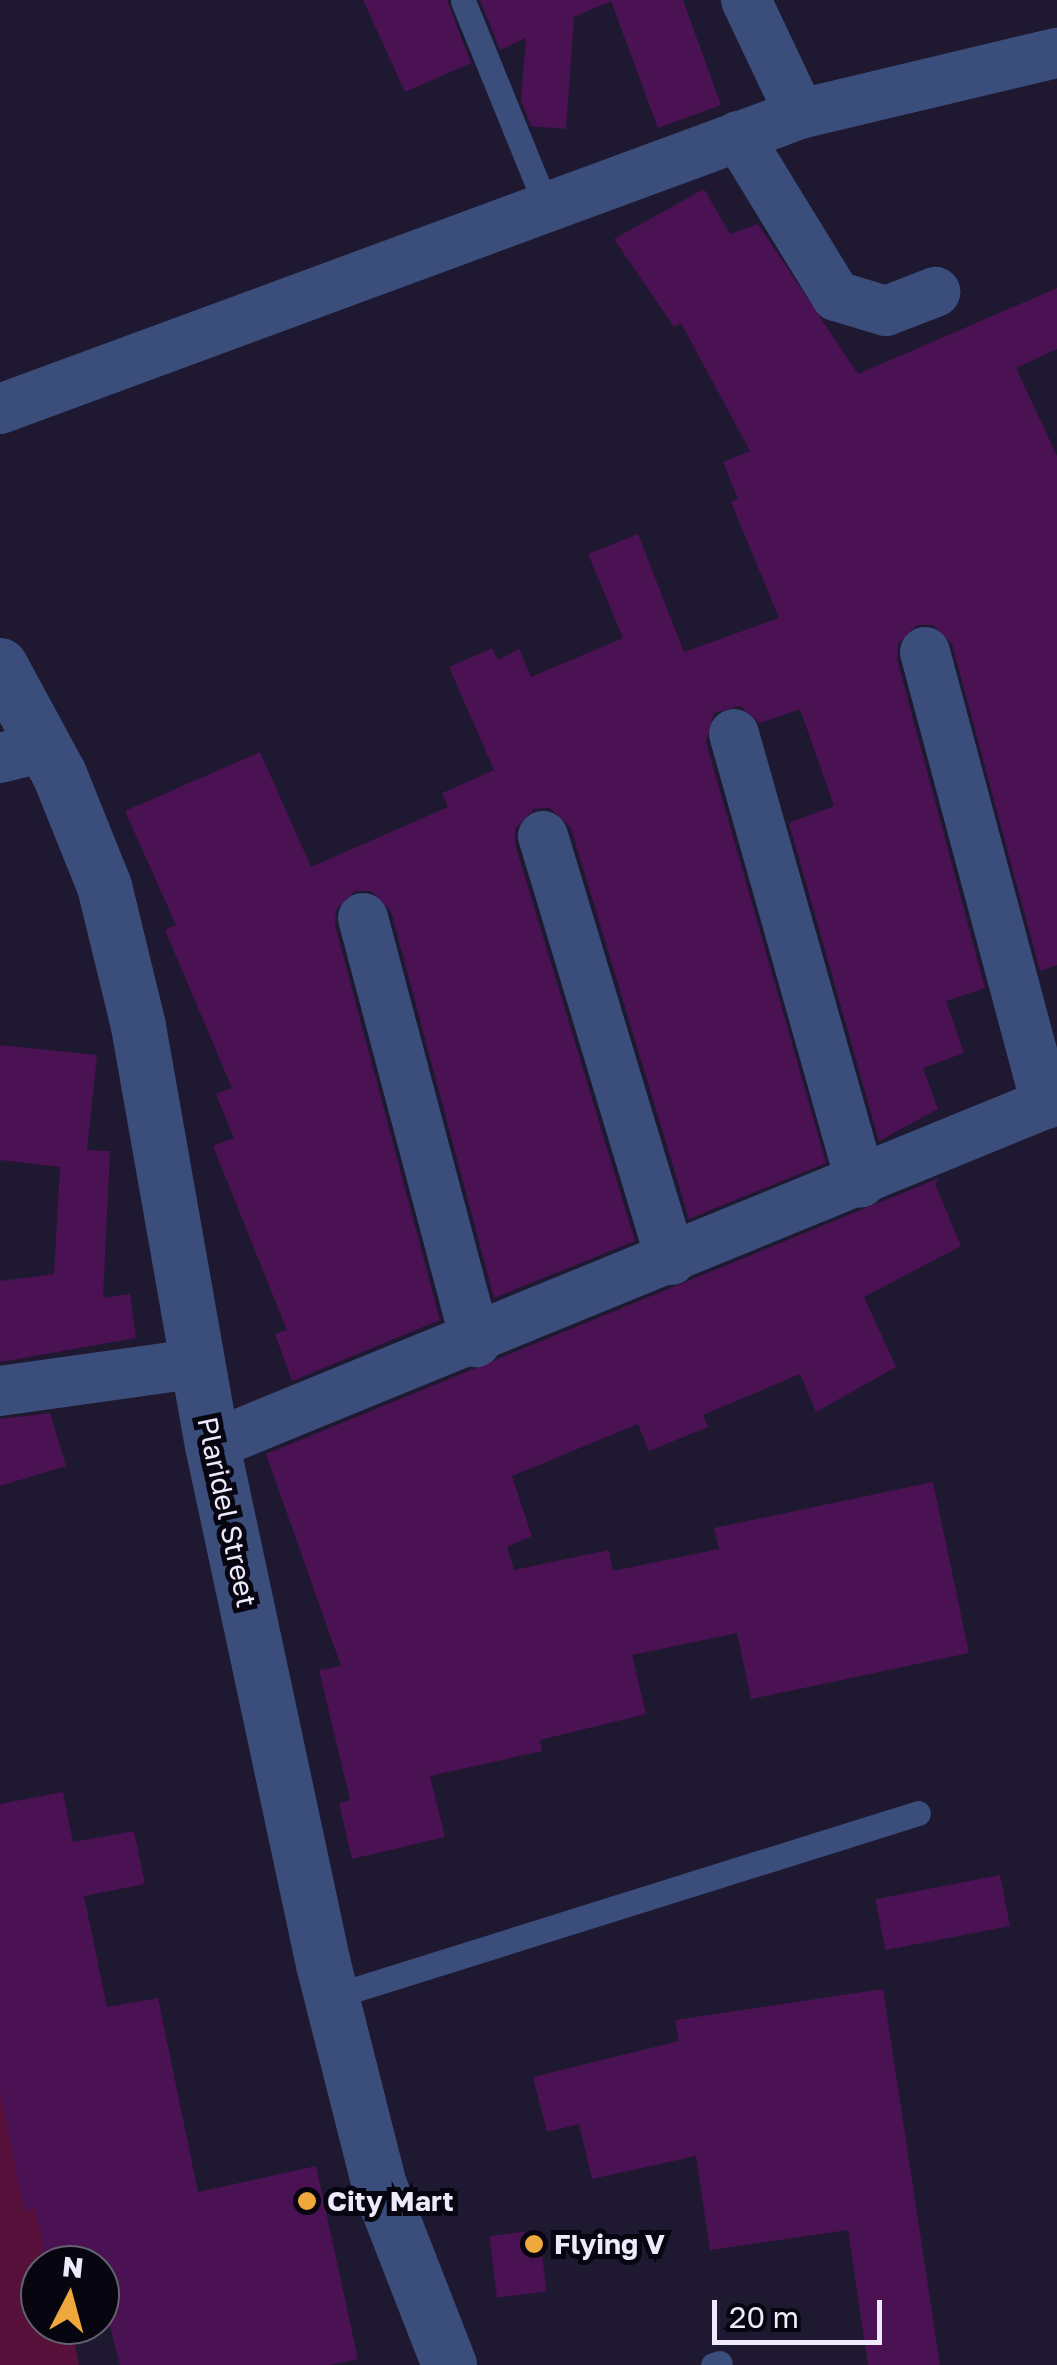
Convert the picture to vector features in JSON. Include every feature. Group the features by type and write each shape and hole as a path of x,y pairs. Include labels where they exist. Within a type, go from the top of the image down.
{"street":[{"path":"746,0 800,114"},
{"path":"0,409 800,114 1057,54"},
{"path":"738,136 836,296 886,311 935,292"},
{"path":"212,1446 476,1342 1052,1102 925,652"},
{"name":"Plaridel Street","path":"0,665 22,753 104,886 138,1026 212,1446 331,1997 379,2184 449,2365"},
{"path":"734,734 861,1182"},
{"path":"543,836 671,1260"},
{"path":"363,918 476,1342"},
{"path":"0,1392 198,1363"}],"lane":[{"path":"463,1 546,208"},
{"path":"331,1997 918,1813"}],"shaded area":[{"path":"0,2052 51,2245 20,2245 20,2345 75,2345 79,2365 0,2365"}],"building":[{"path":"363,0 447,0 471,63 405,92"},
{"path":"480,0 683,0 721,105 658,128 611,1 574,17 566,129 531,126 521,100 526,38 500,50"},
{"path":"704,189 730,234 758,224 858,374 1057,288 1057,349 1016,368 1057,456 1057,965 1040,971 952,644 933,625 917,625 898,644 897,659 985,988 946,1001 964,1053 923,1068 938,1109 879,1141 789,823 834,806 800,709 760,723 740,706 714,713 706,742 826,1163 689,1219 571,828 550,808 534,809 515,829 515,844 635,1241 494,1298 391,911 371,891 355,891 336,910 335,925 440,1320 292,1381 275,1334 287,1330 213,1146 234,1138 216,1094 232,1088 165,930 176,925 125,811 260,752 311,867 448,807 442,793 494,770 449,667 492,648 498,660 519,649 531,677 623,638 588,554 638,534 684,652 779,618 731,502 738,499 723,462 750,451 681,323 674,327 614,239"},
{"path":"0,1045 97,1055 87,1150 110,1151 103,1298 130,1294 136,1338 0,1362 0,1281 54,1274 60,1167 0,1160"},
{"path":"939,1178 935,1184 961,1246 864,1297 896,1367 816,1412 800,1374 703,1415 708,1427 649,1451 638,1424 512,1476 532,1536 507,1547 514,1570 609,1550 613,1571 719,1549 714,1528 933,1482 969,1653 751,1699 737,1633 632,1655 646,1714 540,1740 542,1751 430,1776 445,1837 352,1859 339,1803 350,1800 319,1670 341,1666 266,1454"},
{"path":"50,1413 66,1466 0,1486 0,1419"},
{"path":"63,1792 73,1842 134,1831 145,1884 84,1896 107,2007 158,1998 198,2192 316,2166 358,2359 330,2365 120,2365 115,2345 120,2345 120,2245 43,2245 35,2208 24,2211 0,2091 0,1804"},
{"path":"1000,1875 1010,1926 885,1950 875,1899"},
{"path":"883,1989 940,2365 868,2365 848,2230 710,2250 696,2156 592,2179 579,2124 547,2132 533,2077 679,2041 675,2020"},
{"path":"539,2230 547,2292 497,2298 489,2236"}],"place":[{"name":"City Mart","path":"307,2201"},
{"name":"Flying V","path":"534,2244"}]}
